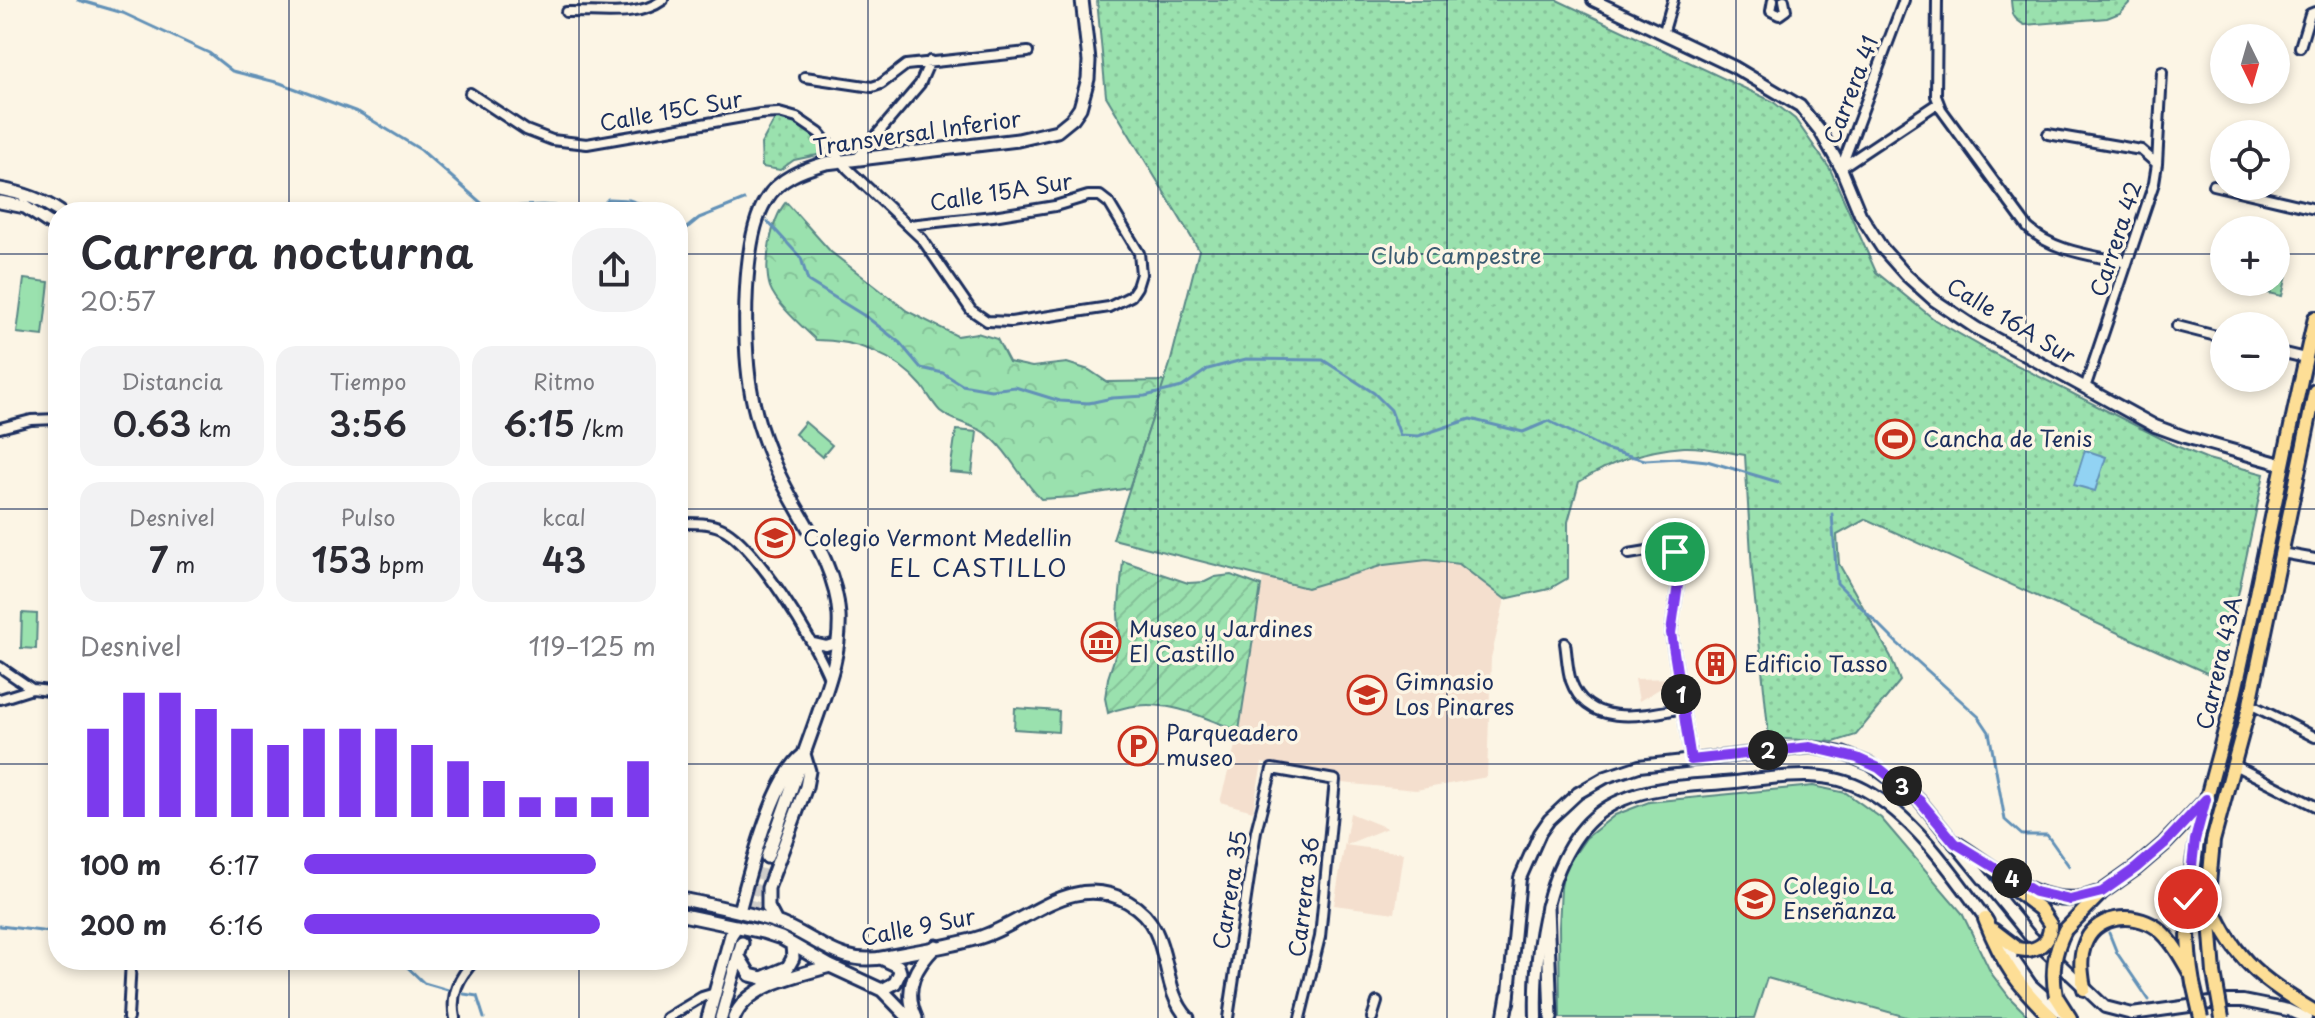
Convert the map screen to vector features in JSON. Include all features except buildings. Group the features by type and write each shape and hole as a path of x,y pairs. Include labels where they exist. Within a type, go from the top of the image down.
{"main road":[{"name":"Transversal Inferior","path":"767,857 830,680 839,642 839,610 830,570 775,466 750,389 746,345 748,268 755,224 773,190 797,172 858,157 1018,140 1048,134 1066,125 1080,108 1088,79 1082,0"},
{"path":"0,189 31,196 48,205"},
{"path":"0,202 25,207 48,222"},
{"name":"Carrera 43A","path":"2201,1018 2192,979 2188,899 2191,865 2234,693 2281,464 2315,318"},
{"name":"Carrera 43A","path":"2222,1018 2214,973 2208,895 2213,841 2250,704 2315,391"},
{"path":"2278,570 2276,555 2290,481 2288,472 2281,464"},
{"path":"739,911 779,788 790,767 804,754 809,771 806,787 768,888 768,907 776,922"},
{"path":"2069,1018 2056,996 2053,982 2055,955 2065,930 2102,892 2164,844 2206,799"},
{"path":"1955,843 2035,892 2054,898 2083,899 2102,892"},
{"path":"1974,855 2040,909 2050,924 2048,939 2029,951 2018,949 1989,925"},
{"name":"Calle 9 Sur","path":"688,900 776,922 841,956 881,959 979,937 1059,897 1096,892 1113,895 1130,903 1154,928 1164,950 1178,1003 1188,1018"},
{"path":"2208,895 2222,931 2235,951 2252,969 2315,1012"},
{"path":"1547,906 1551,1018"},
{"name":"Calle 9 Sur","path":"688,916 763,932 792,945 882,990 909,1018"},
{"path":"2084,989 2081,958 2089,934 2110,920 2124,917 2139,919 2158,929 2176,949 2192,979"},
{"path":"1989,925 2004,964 2015,980 2052,1018"},
{"path":"708,1018 731,935 737,926"},
{"path":"721,1018 742,943"},
{"path":"739,957 750,975 762,978 788,967 793,958 792,945"},
{"path":"916,1018 910,998 912,978 937,945"},
{"path":"881,959 898,966 900,972 895,983 882,990"},
{"path":"734,1018 741,1004 753,993 830,966"},
{"path":"1506,1018 1508,995"}],"street":[{"path":"566,12 637,11 655,6 663,0"},
{"name":"Calle 16A Sur","path":"1593,0 1664,31 1772,87 1800,106 1820,131 1841,168 1860,214 1882,248 1934,300 1965,322 2169,432 2281,464"},
{"path":"1664,31 1673,0"},
{"path":"1770,1 1771,11 1779,15 1786,10 1784,0"},
{"name":"Carrera 41","path":"1841,168 1904,0"},
{"path":"1937,0 1938,103 2028,228 2048,244 2127,263"},
{"path":"2300,47 2310,14 2315,12"},
{"path":"805,77 872,87 888,79 900,67 930,61 1028,52"},
{"path":"858,157 920,84 930,61"},
{"path":"2157,164 2162,72"},
{"name":"Calle 15C Sur","path":"470,93 526,130 552,140 587,144 760,114 779,113 797,118 819,133 840,160 909,225 971,310 987,321"},
{"name":"Carrera 41","path":"1841,168 1938,103"},
{"name":"Carrera 42","path":"2048,134 2141,150 2157,164 2154,183 2085,388"},
{"path":"877,137 878,155"},
{"path":"826,163 830,148"},
{"name":"Calle 15A Sur","path":"909,225 1055,206 1088,196 1100,196 1109,203 1139,253 1141,274 1137,287 1121,303 1011,322 987,321"},
{"path":"2277,200 2315,209"},
{"path":"2177,326 2210,334"},
{"path":"2290,354 2305,358"},
{"path":"0,428 48,419"},
{"path":"688,523 723,528 752,554 813,643 830,680"},
{"path":"1629,554 1653,550 1675,552 1680,570 1671,633 1691,760"},
{"path":"2282,553 2315,559"},
{"path":"813,643 826,646 839,642"},
{"path":"1565,643 1570,678 1576,690 1593,707 1618,716 1683,708"},
{"path":"0,667 32,689"},
{"path":"0,699 32,689 48,691"},
{"path":"2250,704 2315,737"},
{"path":"1508,995 1520,878 1533,844 1560,809 1578,793 1623,770 1810,747 1834,751 1879,768 1920,801 2029,935 2105,1007 2122,1013 2148,1013 2243,1001 2288,1010 2306,1018"},
{"path":"2234,765 2315,806"},
{"name":"Carrera 35","path":"1228,1018 1256,831 1272,769 1335,780"},
{"path":"1536,1018 1539,960 1547,906 1560,862 1579,834 1598,814 1620,800 1645,792 1815,775 1841,780 1866,790 1898,813 1989,925 2031,985 2069,1018"},
{"name":"Carrera 36","path":"1300,1018 1320,937 1335,780"},
{"path":"128,1018 130,970"},
{"path":"455,1018 452,1005 458,981 467,970"},
{"path":"667,1018 702,997 715,993"},
{"path":"1372,1018 1377,1002"}],"shaded area":[{"name":"Gimnasio Los Pinares","path":"1427,560 1459,564 1505,599 1491,658 1487,777 1416,790 1342,783 1342,776 1262,763 1253,811 1220,802 1239,731 1263,577 1307,588 1384,565"},
{"path":"1678,678 1639,701 1635,679"},
{"path":"1350,813 1387,828 1345,845 1404,853 1395,913 1334,905"}],"green space":[{"name":"Club Campestre","path":"1097,0 1557,0 1772,101 1795,119 1830,169 1876,272 1935,320 1991,352 2174,445 2208,459 2264,474 2220,679 1866,519 1837,535 1839,564 1891,657 1900,681 1856,735 1834,742 1769,738 1752,571 1745,455 1707,448 1684,447 1642,454 1579,482 1568,522 1568,578 1549,589 1505,599 1459,564 1427,560 1384,565 1307,588 1113,539 1170,364 1199,250 1106,96"},
{"path":"2011,0 2132,0 2120,13 2107,18 2025,25 2014,15"},
{"path":"776,117 805,129 827,153 794,160 780,170 762,167 761,144"},
{"path":"786,202 831,252 907,311 957,336 977,333 997,339 1009,362 1032,367 1067,363 1089,370 1107,382 1165,381 1129,488 1041,499 994,440 940,411 922,386 900,366 860,346 816,340 784,308 770,287 767,267 770,243 776,220"},
{"path":"24,279 48,282 43,336 17,333"},
{"path":"805,422 832,445 822,457 795,434"},
{"path":"956,430 977,432 972,474 950,472"},
{"path":"1123,561 1188,583 1231,575 1261,586 1239,731 1159,705 1126,707 1108,713 1105,698 1108,678 1120,641 1118,614"},
{"path":"22,613 37,614 36,649 21,648"},
{"path":"1015,708 1059,711 1058,732 1014,729"},
{"name":"Colegio La Enseñanza","path":"1813,786 1846,793 1881,818 1962,913 1991,973 2030,1018 1910,1018 1767,978 1754,1018 1560,1018 1561,888 1564,870 1586,838 1615,815 1649,802"}],"water":[{"path":"2085,450 2106,457 2095,491 2074,485"}],"waterway":[{"path":"78,0 123,13 209,53 232,71 280,83 360,113 421,150 480,202"},
{"path":"605,202 608,199 635,202"},
{"path":"688,227 699,218 744,200"},
{"path":"768,222 801,258 808,281 868,318 900,343 921,368 943,373 962,385 991,390 1015,387 1060,401 1089,403 1145,396 1182,387 1208,369 1246,359 1323,360 1374,393 1391,410 1400,435 1418,436 1470,419 1523,432 1549,421 1605,449 1645,460 1679,458 1707,461 1778,482"},
{"path":"1832,514 1837,583 1897,643 1979,717 1989,732 2005,820 2022,835 2047,835 2069,866"},
{"path":"0,926 48,932"},
{"path":"2109,933 2117,953 2149,1000"},
{"path":"410,970 424,983 448,990"},
{"path":"464,994 477,996 484,1018"}],"tunnel":[{"path":"742,943 767,857"}],"place":[{"name":"Cancha de Tenis","path":"1895,439"},
{"name":"Colegio Vermont Medellin","path":"775,538"},
{"name":"Museo y Jardines El Castillo","path":"1101,642"},
{"name":"Edificio Tasso","path":"1716,664"},
{"name":"Gimnasio Los Pinares","path":"1367,695"},
{"name":"Parqueadero museo","path":"1138,746"},
{"name":"Colegio La Enseñanza","path":"1755,899"}],"district":[{"name":"EL CASTILLO","path":"979,569"}],"route":[{"path":"1675,552 1680,570 1671,633 1691,760 1810,747 1857,758 1879,768 1920,801 1955,843 2035,892 2070,900 2102,892 2136,868 2164,844 2206,799 2195,840 2188,899"}]}
